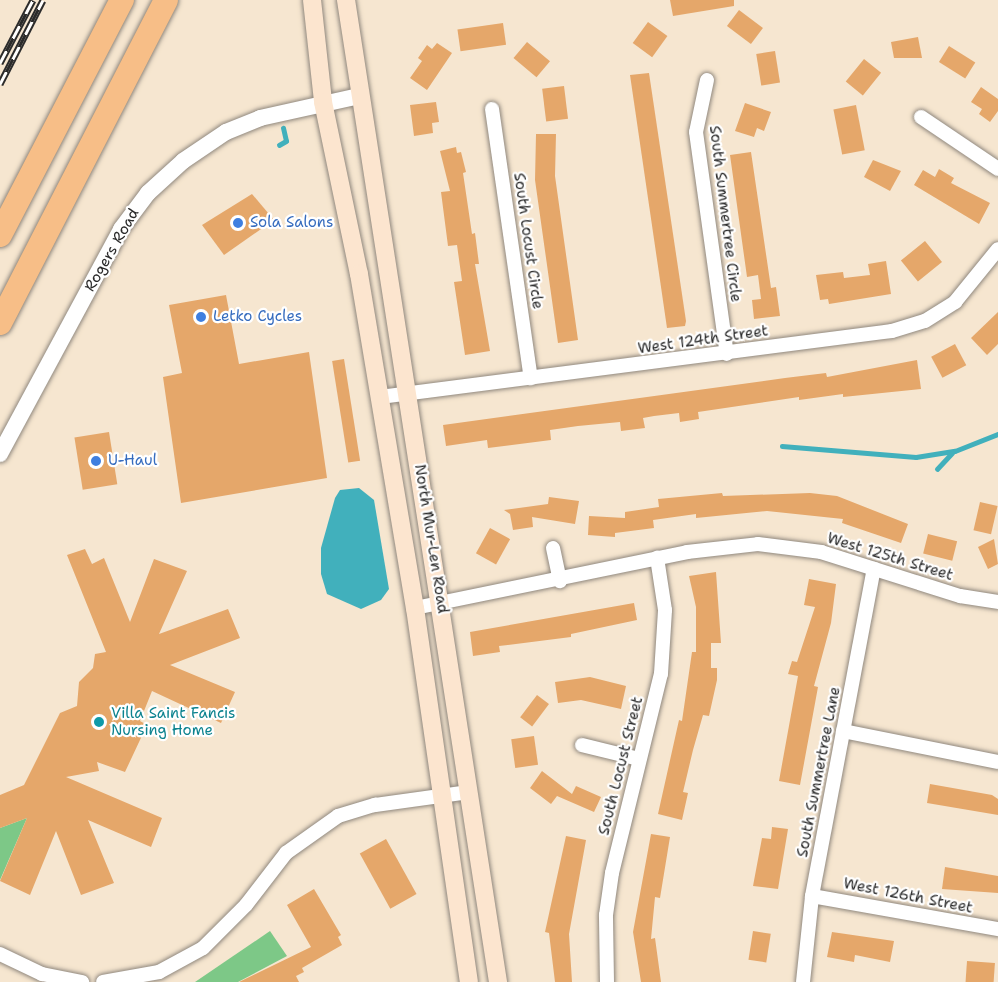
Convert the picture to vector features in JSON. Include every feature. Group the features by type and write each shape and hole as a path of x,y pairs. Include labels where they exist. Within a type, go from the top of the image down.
{"highway":[{"path":"0,235 122,0"},
{"path":"0,323 166,0"}],"main road":[{"name":"North Mur-Len Road","path":"312,0 323,102 333,136 415,608 469,982"},
{"name":"North Mur-Len Road","path":"346,0 359,96 442,605 498,982"}],"street":[{"name":"South Summertree Circle","path":"707,80 696,132 727,354"},
{"name":"Rogers Road","path":"0,454 122,229 148,193 183,160 226,132 260,118 323,102 359,96"},
{"name":"South Locust Circle","path":"492,109 531,378"},
{"path":"921,117 998,169"},
{"name":"West 124th Street","path":"380,397 892,332 925,321 968,290 998,249"},
{"name":"West 125th Street","path":"415,608 442,605 722,546 768,545 821,552 960,596 998,602"},
{"path":"553,548 560,581"},
{"name":"South Locust Street","path":"607,982 606,915 664,651 665,610 657,558"},
{"name":"South Summertree Lane","path":"803,982 812,896 874,569"},
{"path":"843,731 998,762"},
{"path":"582,745 639,759"},
{"path":"103,982 159,972 203,948 246,905 286,852 338,816 375,805 469,792"},
{"name":"West 126th Street","path":"812,896 998,929"},
{"path":"0,954 42,974 82,982"}],"green space":[{"path":"27,818 0,880 0,828"},
{"path":"270,931 287,956 238,982 195,982"}],"water":[{"path":"359,488 374,500 389,589 381,600 361,609 327,594 321,574 321,548 335,498 340,490"}],"building":[{"path":"670,0 734,0 734,6 673,16"},
{"path":"739,10 763,28 751,44 727,26"},
{"path":"648,22 667,36 652,57 633,43"},
{"path":"503,23 506,45 461,51 457,29"},
{"path":"918,37 922,58 894,58 891,42"},
{"path":"527,42 550,61 536,77 514,58"},
{"path":"437,43 452,53 427,90 410,78 422,61 418,58 427,45 432,49"},
{"path":"949,46 975,62 965,79 939,62"},
{"path":"775,51 780,83 761,86 756,54"},
{"path":"864,59 881,73 863,95 846,82"},
{"path":"649,73 686,321 685,326 667,328 630,75"},
{"path":"564,86 568,119 546,121 542,89"},
{"path":"981,87 998,99 998,111 990,122 979,114 982,109 971,102"},
{"path":"436,102 439,122 432,123 433,133 414,136 410,105"},
{"path":"745,103 771,112 764,131 757,128 754,137 735,131"},
{"path":"856,105 865,150 842,155 833,109"},
{"path":"536,134 556,134 555,176 578,340 558,343 535,180"},
{"path":"456,147 457,153 461,152 466,172 463,173 479,264 475,264 490,351 465,355 454,282 462,281 457,245 448,246 441,192 450,191 440,151"},
{"path":"751,152 771,288 776,287 780,316 754,319 752,300 761,299 758,275 747,277 730,155"},
{"path":"873,160 901,171 890,191 864,177"},
{"path":"939,169 954,178 951,183 990,203 979,224 914,185 923,170 935,177"},
{"name":"Sola Salons","path":"252,194 274,220 224,255 202,225"},
{"path":"925,241 942,262 918,281 901,261"},
{"path":"886,261 891,294 829,304 828,299 820,300 816,275 843,272 844,278 870,275 868,264"},
{"path":"226,295 239,364 309,352 327,478 181,503 163,377 182,373 169,305"},
{"path":"998,312 998,344 987,355 971,338"},
{"path":"955,344 966,365 942,378 931,357"},
{"path":"344,359 360,461 348,463 332,361"},
{"path":"917,360 921,389 843,397 843,394 799,400 799,397 698,412 699,419 680,422 679,413 654,416 643,418 645,428 621,431 620,422 578,426 550,430 551,440 488,448 487,440 446,446 443,425 785,378 826,373 827,377"},
{"name":"U-Haul","path":"109,432 117,484 83,490 74,437"},
{"path":"722,493 723,496 810,493 837,496 908,524 901,543 842,523 843,519 767,511 696,518 696,514 653,520 654,528 615,533 615,537 588,535 589,516 625,518 625,512 659,507 658,499"},
{"path":"549,497 579,501 575,524 532,517 533,527 513,530 510,514 504,510 548,504"},
{"path":"980,502 998,506 991,534 973,530"},
{"path":"490,528 510,539 496,565 476,553"},
{"path":"928,534 957,541 952,561 923,553"},
{"path":"994,539 998,564 988,569 978,547"},
{"name":"Villa Saint Fancis Nursing Home","path":"85,549 92,564 104,558 130,622 154,559 187,571 159,634 228,609 240,638 170,665 235,692 221,723 152,691 140,721 147,725 125,772 97,762 99,771 66,777 162,818 151,847 88,820 114,883 81,895 56,831 30,895 0,881 27,818 0,828 0,795 24,785 60,713 77,706 79,682 93,668 95,654 106,652 67,555"},
{"path":"716,572 721,643 711,643 711,668 717,668 717,680 709,716 703,715 693,750 683,792 688,793 682,820 658,814 679,720 682,721 692,652 696,652 696,607 689,576"},
{"path":"809,579 836,584 831,623 814,686 818,687 800,785 779,781 798,676 788,674 792,661 797,662 815,607 804,605"},
{"path":"634,603 637,620 571,634 571,637 499,646 500,652 473,656 470,632"},
{"path":"590,677 626,686 621,709 581,700 558,703 555,682"},
{"path":"537,695 549,704 532,726 520,717"},
{"path":"534,736 538,765 515,768 511,739"},
{"path":"542,771 572,794 576,786 601,797 594,812 557,796 551,804 530,788"},
{"path":"930,784 992,795 998,799 998,815 927,803"},
{"path":"772,827 788,829 778,889 753,886 762,838 771,839"},
{"path":"651,834 670,837 660,898 655,897 651,939 655,938 661,982 641,982 633,932"},
{"path":"566,836 586,840 569,934 572,982 555,982 549,933 545,932"},
{"path":"386,839 417,894 390,909 360,854"},
{"path":"945,867 998,876 998,893 942,889"},
{"path":"314,889 341,935 338,937 342,945 302,968 304,972 296,976 299,982 239,982 311,947 287,905"},
{"path":"753,931 771,934 766,962 748,960"},
{"path":"832,932 894,941 890,962 855,955 854,962 827,957"},
{"path":"967,961 995,963 994,982 966,982"}],"waterway":[{"path":"279,145 286,141 283,128"},
{"path":"782,446 916,457 955,451 998,434"},
{"path":"937,469 952,453"}],"railway":[{"path":"0,63 33,0"},
{"path":"0,84 43,0"}],"place":[{"name":"Sola Salons","path":"238,223"},
{"name":"Letko Cycles","path":"201,317"},
{"name":"U-Haul","path":"96,461"},
{"name":"Villa Saint Fancis Nursing Home","path":"99,722"}]}
